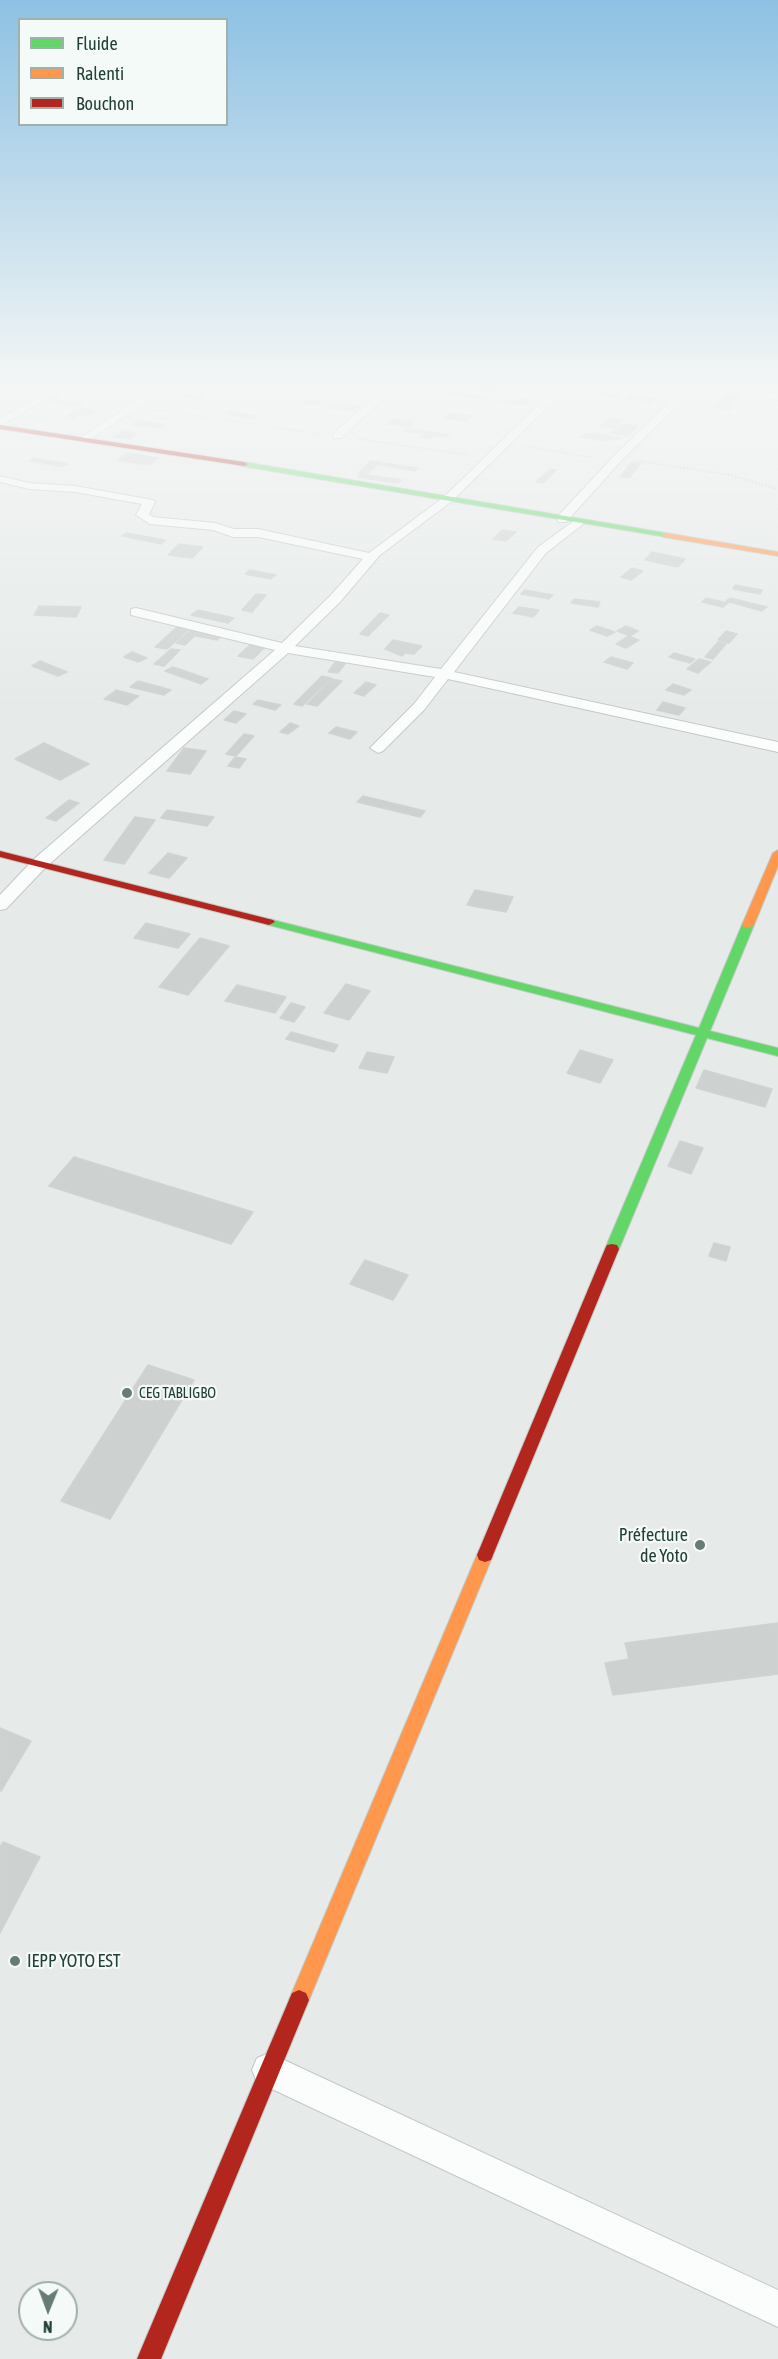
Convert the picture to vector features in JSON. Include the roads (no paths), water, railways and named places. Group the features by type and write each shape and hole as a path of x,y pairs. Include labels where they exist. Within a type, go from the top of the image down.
{"street":[{"path":"93,492 149,502 142,515 150,520 215,526 233,533 258,533 371,557"},
{"path":"406,492 778,554"},
{"path":"0,905 40,863 285,648 335,599 371,557 455,492"},
{"path":"562,519 587,492"},
{"path":"378,748 419,707 542,550 578,522"},
{"path":"136,612 285,648 444,674 778,747"},
{"path":"149,2359 778,853"},
{"path":"0,854 778,1052"},
{"path":"269,2070 778,2309"}],"place":[{"name":"CEG TABLIGBO","path":"127,1393"},
{"name":"Préfecture de Yoto","path":"700,1545"},
{"name":"IEPP YOTO EST","path":"15,1961"}]}
